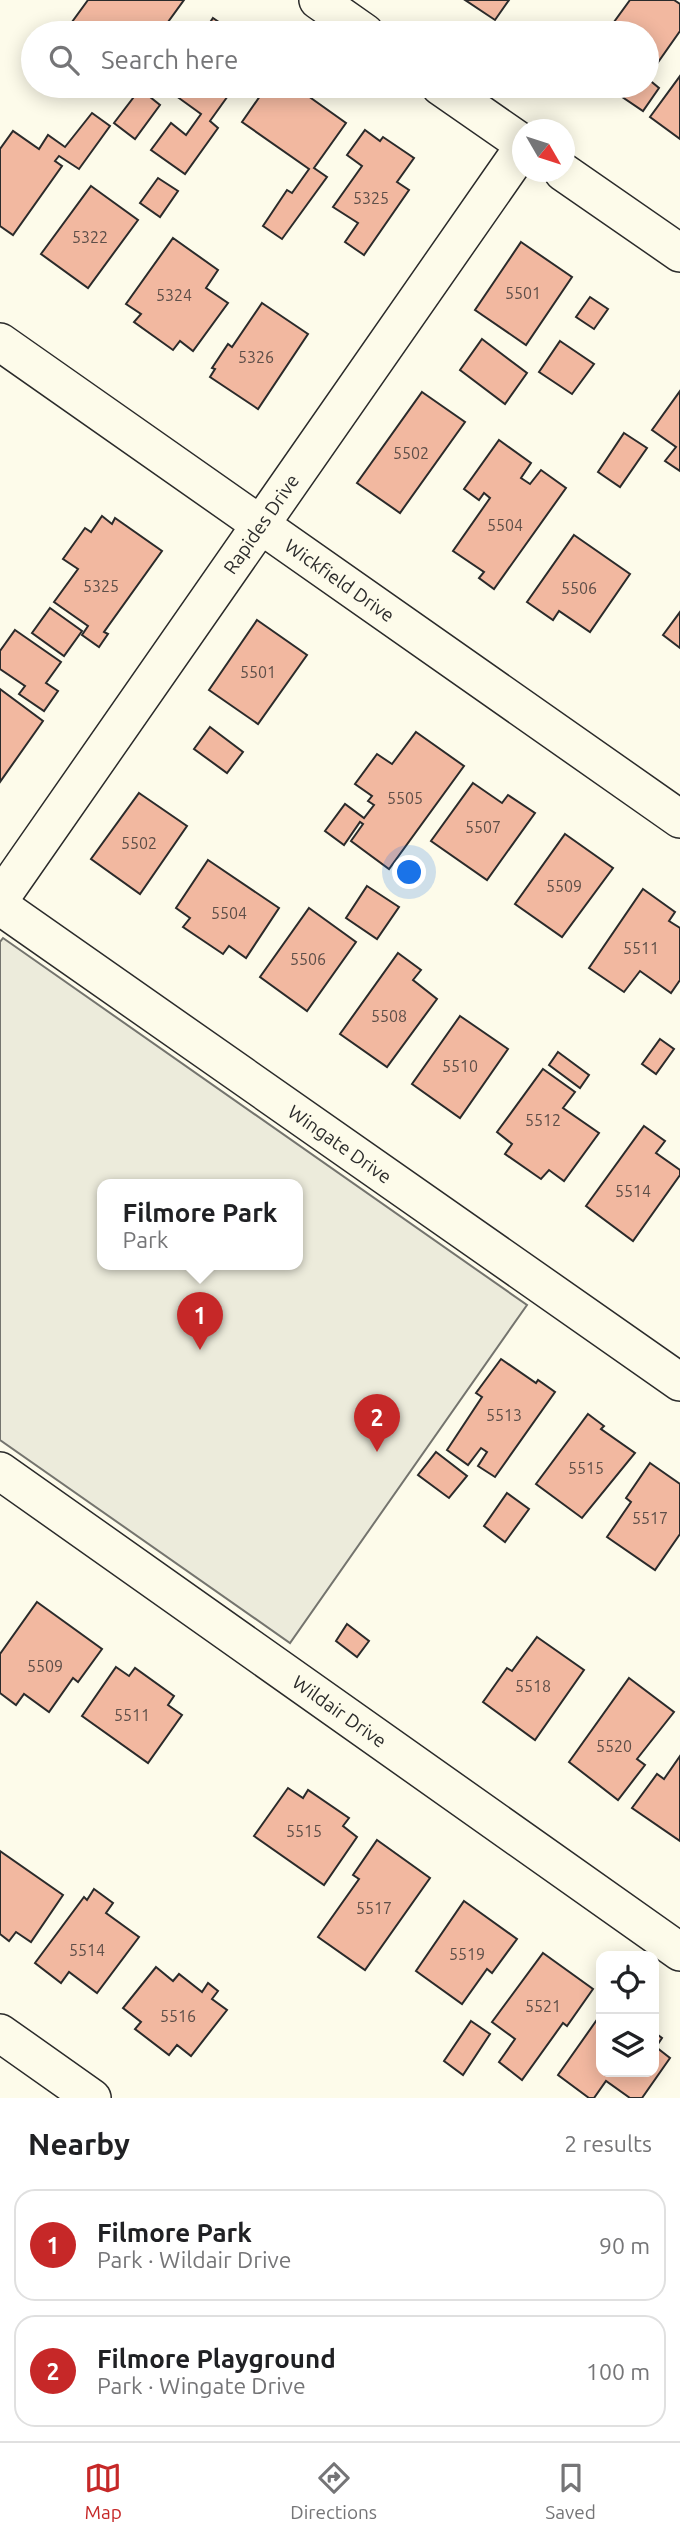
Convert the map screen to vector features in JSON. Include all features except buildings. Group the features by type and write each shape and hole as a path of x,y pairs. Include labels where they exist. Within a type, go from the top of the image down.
{"street":[{"path":"318,0 348,21"},
{"path":"457,98 512,135"},
{"name":"Rapides Drive","path":"0,899 512,165"},
{"path":"575,180 680,253"},
{"name":"Wickfield Drive","path":"0,342 680,819"},
{"name":"Wingate Drive","path":"0,906 680,1382"},
{"name":"Wildair Drive","path":"0,1471 680,1952"},
{"path":"0,2034 92,2098"}],"shaded area":[{"path":"3,938 527,1305 290,1643 0,1440 0,942"}],"place":[{"name":"Filmore Park","path":"200,1350"},
{"name":"Filmore Playground","path":"377,1452"}]}
